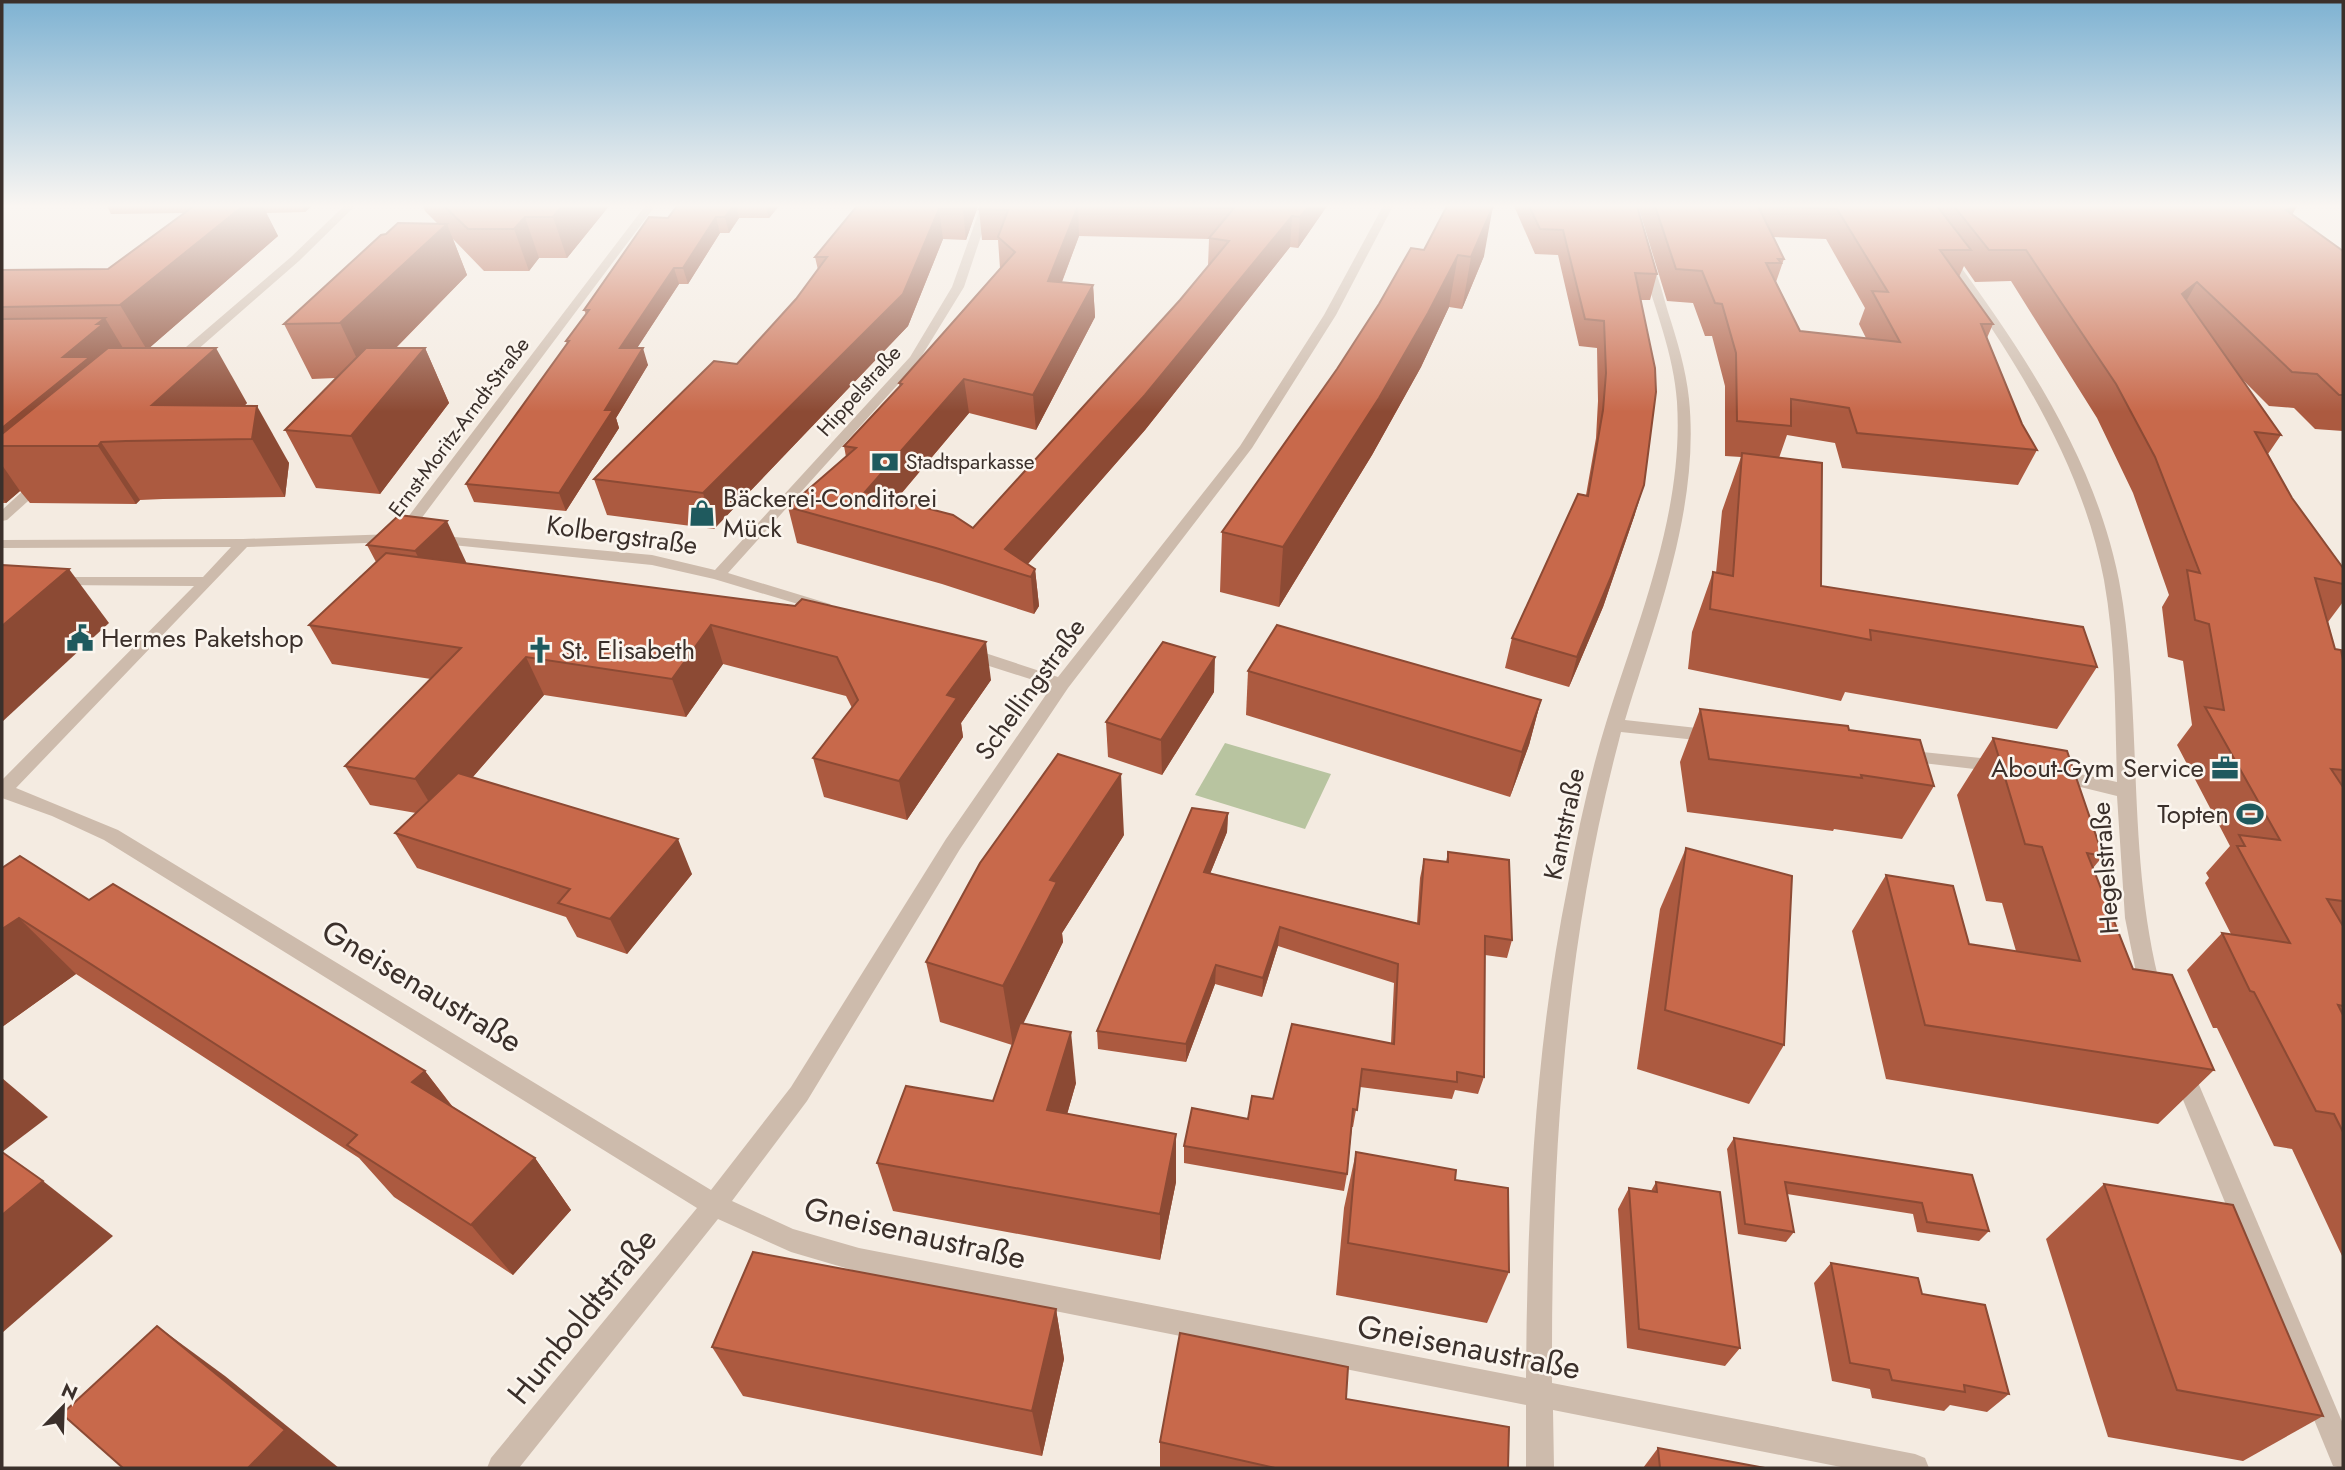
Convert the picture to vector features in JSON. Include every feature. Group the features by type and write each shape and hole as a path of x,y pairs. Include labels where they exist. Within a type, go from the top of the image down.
{"street":[{"path":"166,372 277,275"},
{"name":"Ernst-Moritz-Arndt-Straße","path":"400,537 598,275"},
{"name":"Hippelstraße","path":"718,575 914,359 942,317 962,275"},
{"name":"Schellingstraße","path":"715,1205 772,1132 822,1061 953,844 1062,684 1245,448 1330,315 1351,275"},
{"name":"Kantstraße","path":"1540,1468 1539,1239 1557,1021 1577,887 1599,779 1666,560 1678,497 1683,445 1684,418 1678,370 1650,275"},
{"name":"Hegelstraße","path":"1961,275 2022,361 2072,459 2094,512 2111,578 2123,691 2131,901 2138,948 2158,1014"},
{"path":"158,356 183,356"},
{"path":"2,517 50,473"},
{"name":"Kolbergstraße","path":"2,544 243,543 400,537 481,542 652,560 718,575 836,610"},
{"path":"2,790 243,543"},
{"path":"43,580 207,582"},
{"path":"957,649 1062,684"},
{"path":"1614,725 1736,738"},
{"path":"1885,754 2026,769 2125,791"},
{"name":"Gneisenaustraße","path":"2,790 59,811 111,835 715,1205 791,1240 859,1260 1915,1468"},
{"path":"2174,1051 2343,1457"},
{"name":"Humboldtstraße","path":"501,1468 715,1205"}],"green space":[{"path":"1225,743 1331,774 1305,829 1195,795"}],"building":[{"path":"2,275 158,275 120,305 2,307"},
{"path":"338,275 392,275 340,323 284,324"},
{"path":"609,275 670,275 620,348 643,348 605,410 613,410 559,493 466,484 589,310 584,310"},
{"path":"814,275 911,275 903,294 703,493 594,479 714,361 737,364 796,299"},
{"path":"995,275 1051,275 1048,281 1093,285 1033,395 964,379 865,492 953,515 973,528 1201,275 1244,275 1145,395 1005,549 1035,569 1031,577 788,507 856,448 844,446 902,384 899,383"},
{"path":"1396,275 1448,275 1379,398 1283,547 1222,532 1337,369"},
{"path":"1574,275 1635,275 1655,368 1656,392 1644,485 1611,577 1577,657 1512,638 1578,494 1588,496 1603,410 1606,373 1604,321 1585,319"},
{"path":"1703,275 1772,275 1800,331 1900,342 1872,291 1888,292 1877,275 1958,275 1993,324 1981,324 2022,424 2037,450 1857,433 1849,408 1791,399 1791,426 1737,421 1736,353 1722,304 1715,303"},
{"path":"2043,275 2343,275 2343,395 2339,395 2317,374 2292,372 2197,282 2182,294 2281,435 2255,432 2292,498 2343,568 2343,584 2315,578 2335,649 2341,650 2343,660 2343,770 2331,769 2343,787 2343,901 2327,899 2343,926 2343,1006 2338,1005 2343,1015 2343,1132 2334,1114 2316,1111 2254,992 2250,991 2222,933 2290,943 2237,846 2245,846 2239,835 2280,840 2205,707 2224,710 2209,624 2195,620 2187,570 2200,573 2155,457 2116,384"},
{"path":"105,318 97,324 103,324 63,357 90,357 2,428 2,319"},
{"path":"108,348 216,348 152,405 257,406 252,439 101,442 98,446 2,446 2,434"},
{"path":"366,348 425,348 351,436 285,430"},
{"path":"1742,453 1822,463 1821,586 2083,627 2097,667 1870,630 1871,640 1710,609 1713,572 1733,576"},
{"path":"399,515 447,521 415,551 367,545"},
{"path":"386,553 795,606 802,599 986,642 947,695 957,698 899,781 813,758 858,700 837,657 711,625 672,679 526,657 415,779 345,766 461,648 309,625"},
{"path":"2,565 69,569 2,626"},
{"path":"1277,625 1541,700 1522,752 1248,671"},
{"path":"1163,642 1215,657 1161,740 1106,722"},
{"path":"1700,709 1848,726 1849,730 1920,740 1934,786 1861,775 1862,778 1709,759"},
{"path":"1993,738 2067,751 2103,856 2087,853 2133,969 2172,975 2214,1070 1925,1025 1886,875 1953,886 1969,944 2080,961 2042,847 2025,844"},
{"path":"1058,754 1121,774 1050,880 1057,882 1003,986 926,962 980,863"},
{"path":"458,773 678,839 610,919 558,903 570,889 395,833"},
{"path":"1192,808 1228,813 1204,872 1419,924 1424,859 1448,862 1448,852 1509,860 1512,940 1485,936 1484,1077 1457,1072 1457,1082 1362,1069 1357,1110 1353,1109 1347,1174 1184,1146 1192,1108 1248,1119 1252,1096 1273,1099 1292,1024 1394,1044 1398,964 1280,927 1263,978 1216,965 1186,1044 1097,1031"},
{"path":"1686,848 1792,876 1784,1045 1665,1010"},
{"path":"20,856 89,900 113,884 425,1071 412,1082 535,1158 471,1225 347,1145 357,1135 19,918 2,929 2,868"},
{"path":"1020,1023 1071,1032 1047,1110 1176,1134 1160,1214 877,1163 906,1086 993,1101"},
{"path":"1734,1138 1972,1175 1989,1231 1927,1222 1922,1203 1785,1182 1794,1232 1745,1224"},
{"path":"2,1152 43,1181 2,1215"},
{"path":"1356,1152 1456,1170 1455,1180 1508,1188 1509,1272 1348,1243"},
{"path":"1656,1182 1720,1192 1740,1348 1639,1329 1629,1188 1657,1192"},
{"path":"2104,1184 2233,1205 2323,1416 2177,1390"},
{"path":"753,1252 1056,1309 1032,1411 712,1347"},
{"path":"1831,1263 1918,1278 1922,1294 1985,1305 2009,1394 1964,1385 1965,1392 1892,1380 1889,1370 1850,1363"},
{"path":"157,1326 285,1430 248,1468 123,1468 62,1414"},
{"path":"1180,1333 1348,1367 1346,1399 1509,1427 1508,1468 1275,1468 1160,1442"},
{"path":"1658,1448 1765,1468 1660,1468"}],"place":[{"name":"Stadtsparkasse","path":"885,462"},
{"name":"Bäckerei-Conditorei Mück","path":"702,513"},
{"name":"Hermes Paketshop","path":"80,638"},
{"name":"St. Elisabeth","path":"540,650"},
{"name":"About-Gym Service","path":"2225,768"},
{"name":"Topten","path":"2250,814"}]}
